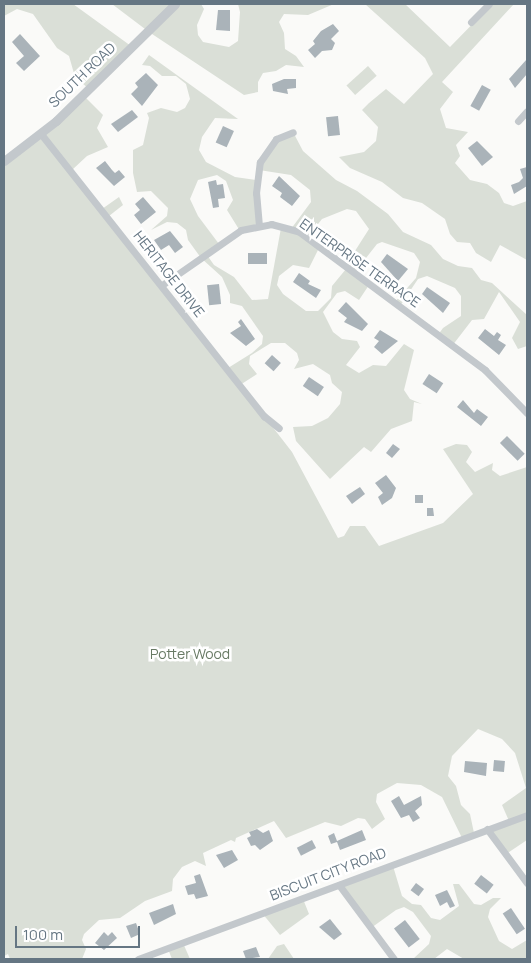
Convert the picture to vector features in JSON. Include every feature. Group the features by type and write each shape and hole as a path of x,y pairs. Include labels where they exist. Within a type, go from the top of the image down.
{"street":[{"name":"SOUTH ROAD","path":"4,161 41,134 175,4"},
{"path":"471,22 489,4"},
{"path":"518,122 527,111"},
{"path":"259,226 256,193 260,162 276,139 293,132"},
{"name":"HERITAGE DRIVE","path":"41,134 264,416 279,428"},
{"name":"ENTERPRISE TERRACE","path":"162,285 241,230 259,226 285,227 314,242 485,370 527,413"},
{"name":"BISCUIT CITY ROAD","path":"138,959 527,814"},
{"path":"487,829 527,883"},
{"path":"339,885 394,959"}],"green space":[{"path":"4,4 73,4 131,46 89,89 75,77 69,56 57,48 33,14 17,9 4,16"},
{"path":"112,4 201,4 204,9 197,25 198,35 203,42 229,47 238,41 240,12 238,4 334,4 308,15 284,14 279,22 284,33 285,49 296,56 304,67 286,65 276,71 263,73 258,82 258,92 244,95 149,32"},
{"path":"365,4 405,4 450,47 492,4 514,4 442,82 453,92 440,109 446,128 468,132 456,145 460,156 455,163 470,180 487,184 499,193 504,203 513,206 527,201 527,260 500,245 491,262 476,253 470,243 457,242 450,234 445,219 422,203 403,198 382,182 350,168 339,157 364,152 376,141 378,127 362,110 369,103 386,89 404,104 433,74 425,58"},
{"name":"Potter Wood","path":"149,55 238,119 215,118 202,137 199,150 206,162 235,177 256,180 258,223 240,231 227,210 233,200 226,181 217,175 198,180 190,199 198,216 219,244 207,255 214,265 234,277 252,300 268,299 281,228 291,229 311,202 310,190 291,175 259,170 268,148 293,132 303,151 336,180 357,191 388,214 403,232 431,245 443,259 458,266 472,268 481,280 492,283 527,315 527,346 518,349 512,338 520,322 499,292 484,319 472,320 452,346 438,335 443,328 461,316 461,296 455,288 427,276 418,279 400,306 394,303 416,278 420,262 414,253 382,242 377,244 355,272 369,285 359,300 345,291 337,293 323,312 333,332 342,339 357,341 360,347 346,365 359,373 373,365 386,366 404,344 414,350 404,390 410,399 422,404 414,402 412,421 391,429 371,452 364,447 330,479 296,441 293,427 312,426 328,418 340,404 342,392 332,383 330,375 313,364 294,369 299,360 297,353 285,343 271,343 250,356 249,364 257,374 240,385 292,452 338,538 344,536 350,526 365,526 379,546 443,523 473,494 443,449 456,444 467,445 472,452 466,462 475,472 493,463 492,470 500,476 527,467 527,840 506,854 488,830 509,821 502,805 526,788 515,753 502,739 478,729 452,756 448,776 456,786 461,805 470,814 474,833 462,838 442,797 421,785 397,783 377,794 376,802 385,819 372,829 365,819 358,818 341,826 325,822 286,838 274,821 236,838 235,842 231,840 203,853 206,866 195,861 182,867 173,879 172,891 145,901 120,918 99,920 84,934 82,940 86,949 82,959 10,959 8,954 4,956 4,160 84,96 103,115 97,128 108,147 87,156 72,170 102,209 119,197 123,205 109,216 228,368 252,353 262,344 263,336 242,306 230,303 230,295 222,277 201,258 188,240 186,230 177,223 167,222 151,230 167,216 168,208 151,191 137,192 133,173 133,150 143,145 149,118 147,113 161,108 177,112 185,108 190,99 186,84 176,76 162,76 150,66 142,65","holes":["347,209 356,211 369,229 346,265 346,269 332,286 331,298 318,311 306,311 283,294 277,285 279,276 293,265 309,268 319,248 307,238 322,219"]},
{"path":"368,66 377,76 355,95 346,85"},
{"path":"393,866 402,896 412,904 421,905 431,918 440,920 459,906 453,884 459,884 474,904 481,905 493,898 501,898 490,909 488,917 499,941 512,949 527,940 527,959 464,959 447,949 434,959 413,959 429,944 431,936 413,912 404,907 396,910 371,928 340,888"},
{"path":"303,899 309,914 280,935 262,913"},
{"path":"183,943 190,959 172,959 168,949"},
{"path":"284,944 294,959 268,959 277,946"}],"building":[{"path":"218,10 230,10 230,31 216,30"},
{"path":"333,24 339,31 331,39 335,43 332,50 322,51 315,58 308,50 315,44 313,41 321,31"},
{"path":"20,34 40,56 24,71 16,63 24,56 12,42"},
{"path":"527,59 527,74 515,88 509,79"},
{"path":"146,73 158,85 142,106 131,94 138,87 135,83"},
{"path":"284,79 296,79 296,88 287,89 288,94 273,91 272,84"},
{"path":"482,85 491,90 479,111 470,106"},
{"path":"132,110 138,117 118,132 111,124"},
{"path":"338,116 340,135 328,136 326,117"},
{"path":"223,126 234,131 227,147 216,142"},
{"path":"477,141 493,157 482,166 468,148"},
{"path":"105,161 115,173 119,170 125,177 114,186 96,168"},
{"path":"527,167 527,186 514,194 511,185 523,178 520,169"},
{"path":"279,176 300,196 292,206 280,197 282,193 272,186"},
{"path":"216,180 217,185 223,184 225,198 218,199 219,207 213,208 208,182"},
{"path":"143,197 156,212 141,224 134,215 140,210 135,204"},
{"path":"170,231 183,247 175,253 169,245 161,250 154,240"},
{"path":"248,253 267,253 267,264 248,264"},
{"path":"387,254 408,269 398,281 381,262"},
{"path":"299,273 310,281 308,284 321,290 316,298 293,282"},
{"path":"219,284 221,304 209,305 207,285"},
{"path":"427,287 450,303 443,313 422,294"},
{"path":"346,302 368,324 362,331 344,322 347,318 338,311"},
{"path":"241,319 255,339 246,346 230,333 241,326 238,322"},
{"path":"485,329 494,336 497,332 501,335 498,340 506,345 499,355 478,338"},
{"path":"380,330 398,341 382,354 374,347 379,341 374,338"},
{"path":"272,355 281,363 274,371 265,363"},
{"path":"429,374 443,383 437,393 422,384"},
{"path":"309,377 324,387 318,396 303,386"},
{"path":"463,400 474,413 477,409 488,417 481,426 457,407"},
{"path":"507,436 525,454 518,461 500,443"},
{"path":"393,444 400,449 392,458 386,453"},
{"path":"386,475 396,488 392,498 382,505 378,497 383,493 375,483"},
{"path":"360,487 365,494 352,504 346,496"},
{"path":"415,495 423,495 423,503 415,503"},
{"path":"427,508 433,508 434,516 427,516"},
{"path":"494,760 505,761 504,772 493,771"},
{"path":"465,761 487,763 486,776 464,772"},
{"path":"399,796 404,805 421,796 422,805 415,811 420,818 413,822 409,815 401,818 391,801"},
{"path":"257,829 263,833 269,830 273,841 260,850 255,845 251,846 247,838 251,836 249,832"},
{"path":"362,830 366,840 340,850 337,842 331,844 328,836 334,833 337,841"},
{"path":"312,840 316,848 301,856 297,848"},
{"path":"232,850 238,860 224,868 216,855"},
{"path":"200,874 208,896 196,899 194,894 188,895 185,886 196,883 194,876"},
{"path":"481,875 494,885 487,894 474,884"},
{"path":"416,883 424,889 419,896 411,890"},
{"path":"447,890 455,906 450,908 447,902 440,906 435,895"},
{"path":"173,904 176,914 154,925 149,913"},
{"path":"511,908 525,929 517,934 503,914"},
{"path":"330,919 342,934 334,940 319,927"},
{"path":"405,920 420,939 409,948 394,929"},
{"path":"136,923 140,934 131,938 126,926"},
{"path":"104,932 108,936 112,932 117,938 104,950 95,943"},
{"path":"256,947 260,957 246,959 243,951"}]}
